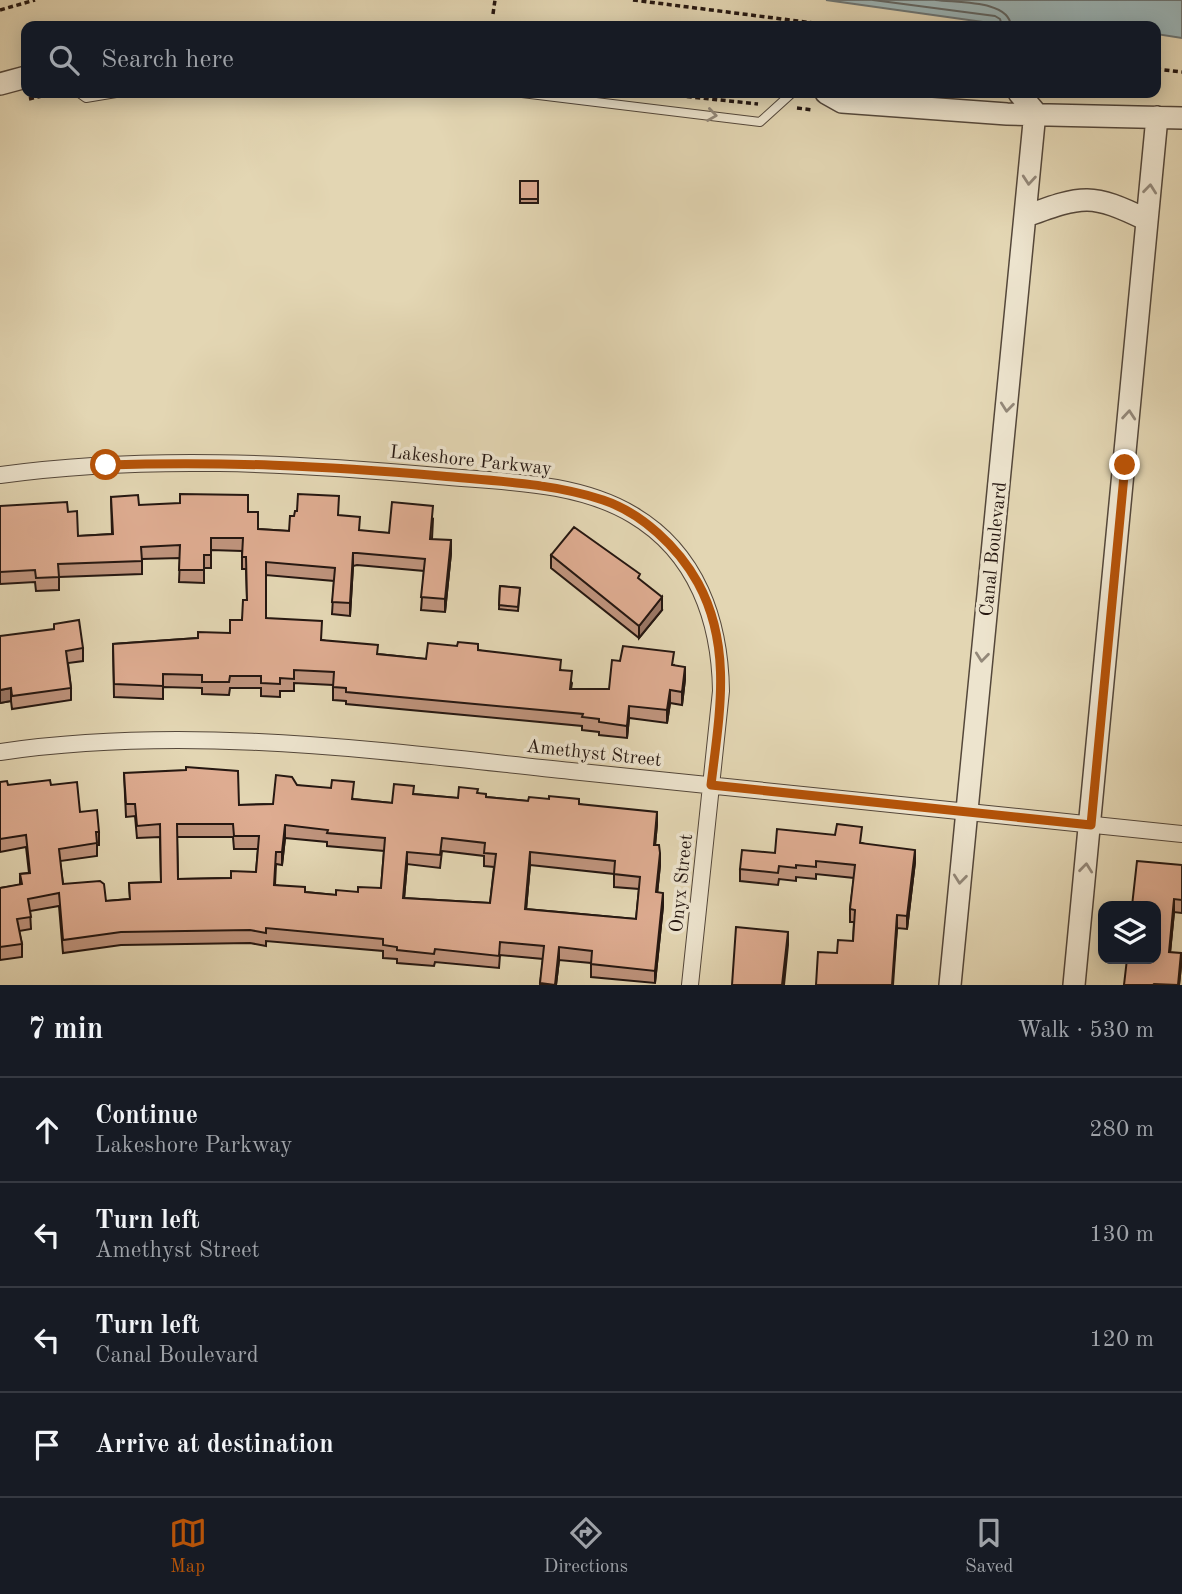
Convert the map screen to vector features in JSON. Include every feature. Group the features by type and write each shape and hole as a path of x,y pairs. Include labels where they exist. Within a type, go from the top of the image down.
{"street":[{"path":"0,84 21,78"},
{"path":"835,98 842,102 1007,114 1035,112 1182,118"},
{"path":"1023,98 1035,112"},
{"name":"Canal Boulevard","path":"950,985 1027,216 1035,112"},
{"path":"1074,985 1157,117"},
{"path":"1027,216 1073,198 1110,202 1147,220"},
{"name":"Lakeshore Parkway","path":"0,475 106,465 233,461 512,483 604,500 652,529 679,555 698,583 711,613 720,655 721,691 711,785"},
{"name":"Amethyst Street","path":"0,752 70,743 152,738 309,743 1182,834"},
{"name":"Onyx Street","path":"690,985 711,785"}],"lane":[{"path":"563,98 760,122 786,98"}],"path":[{"path":"0,10 35,0"},
{"path":"493,14 495,0"},
{"path":"633,0 798,21"},
{"path":"1161,70 1182,72"}],"water":[{"path":"826,0 1182,0 1182,38 1161,35 1161,21 976,21"}],"building":[{"path":"520,181 538,181 538,199 520,199"},
{"path":"180,494 248,495 248,512 258,512 258,529 289,531 290,516 294,516 297,511 298,494 339,496 338,515 360,517 359,530 389,533 392,502 433,506 430,539 451,540 445,599 421,597 425,559 353,553 350,603 332,602 335,568 266,562 266,618 322,621 321,640 378,645 377,654 426,659 428,643 457,646 458,642 478,644 478,650 561,660 560,670 572,671 570,689 609,689 612,660 620,661 623,646 674,652 672,665 685,667 682,692 670,690 667,710 629,706 627,726 599,722 599,719 582,717 583,714 346,692 346,688 333,687 334,672 294,670 294,679 280,678 280,684 261,683 261,676 230,676 229,682 202,682 202,675 163,674 163,686 114,684 113,644 198,638 198,632 230,633 230,620 242,620 243,600 247,600 246,557 242,557 243,538 211,538 211,555 204,555 204,570 179,570 180,545 141,547 142,561 58,564 59,577 36,578 35,570 0,572 0,506 67,502 68,512 77,511 78,536 113,534 111,497 138,495 139,505 180,503"},
{"path":"574,527 640,574 638,578 662,597 639,626 551,555"},
{"path":"500,586 520,588 518,607 499,605"},
{"path":"79,620 83,648 66,651 71,688 12,696 11,688 0,690 0,636 54,629 54,624"},
{"path":"186,767 238,771 239,805 273,804 276,775 292,777 297,785 331,788 332,780 354,782 352,799 392,803 394,784 414,786 413,794 458,798 459,787 478,789 477,793 486,794 486,797 528,801 529,797 549,799 549,796 579,799 579,804 657,812 654,845 659,845 660,853 656,892 663,893 655,971 591,964 592,951 559,947 555,985 540,983 544,946 500,942 499,956 435,949 434,954 397,950 397,947 383,945 383,939 266,928 266,933 250,930 121,932 63,940 59,893 28,899 31,917 17,919 22,944 0,947 0,888 22,884 20,874 30,873 26,835 0,839 0,782 7,781 8,785 50,780 51,785 77,782 80,812 97,810 99,832 96,832 97,843 59,849 63,884 100,881 104,884 106,901 130,899 129,883 161,882 160,824 137,826 135,804 126,804 124,773 186,770","holes":["177,824 233,824 234,836 259,836 256,872 231,871 231,878 178,879","285,825 328,830 327,833 385,838 381,888 358,887 358,892 336,890 336,895 305,892 305,887 274,885 276,852 282,852","442,838 485,843 484,853 496,854 490,903 403,898 407,852 440,855","530,852 615,861 614,874 640,877 636,919 525,909"]},
{"path":"837,824 862,827 860,843 915,850 907,916 897,915 892,985 816,985 818,952 837,953 838,940 853,941 855,910 850,909 855,865 816,861 816,867 779,866 778,873 740,869 742,850 775,853 777,829 835,835"},
{"path":"1137,861 1182,865 1182,900 1174,899 1169,952 1181,953 1178,985 1124,985 1126,964 1161,964 1161,901 1133,901"},
{"path":"736,927 788,932 782,985 732,985"}],"route":[{"path":"106,465 233,461 309,465 512,483 558,489 604,500 634,515 679,555 698,583 711,613 718,635 721,691 711,785 1091,825 1125,465"}]}
